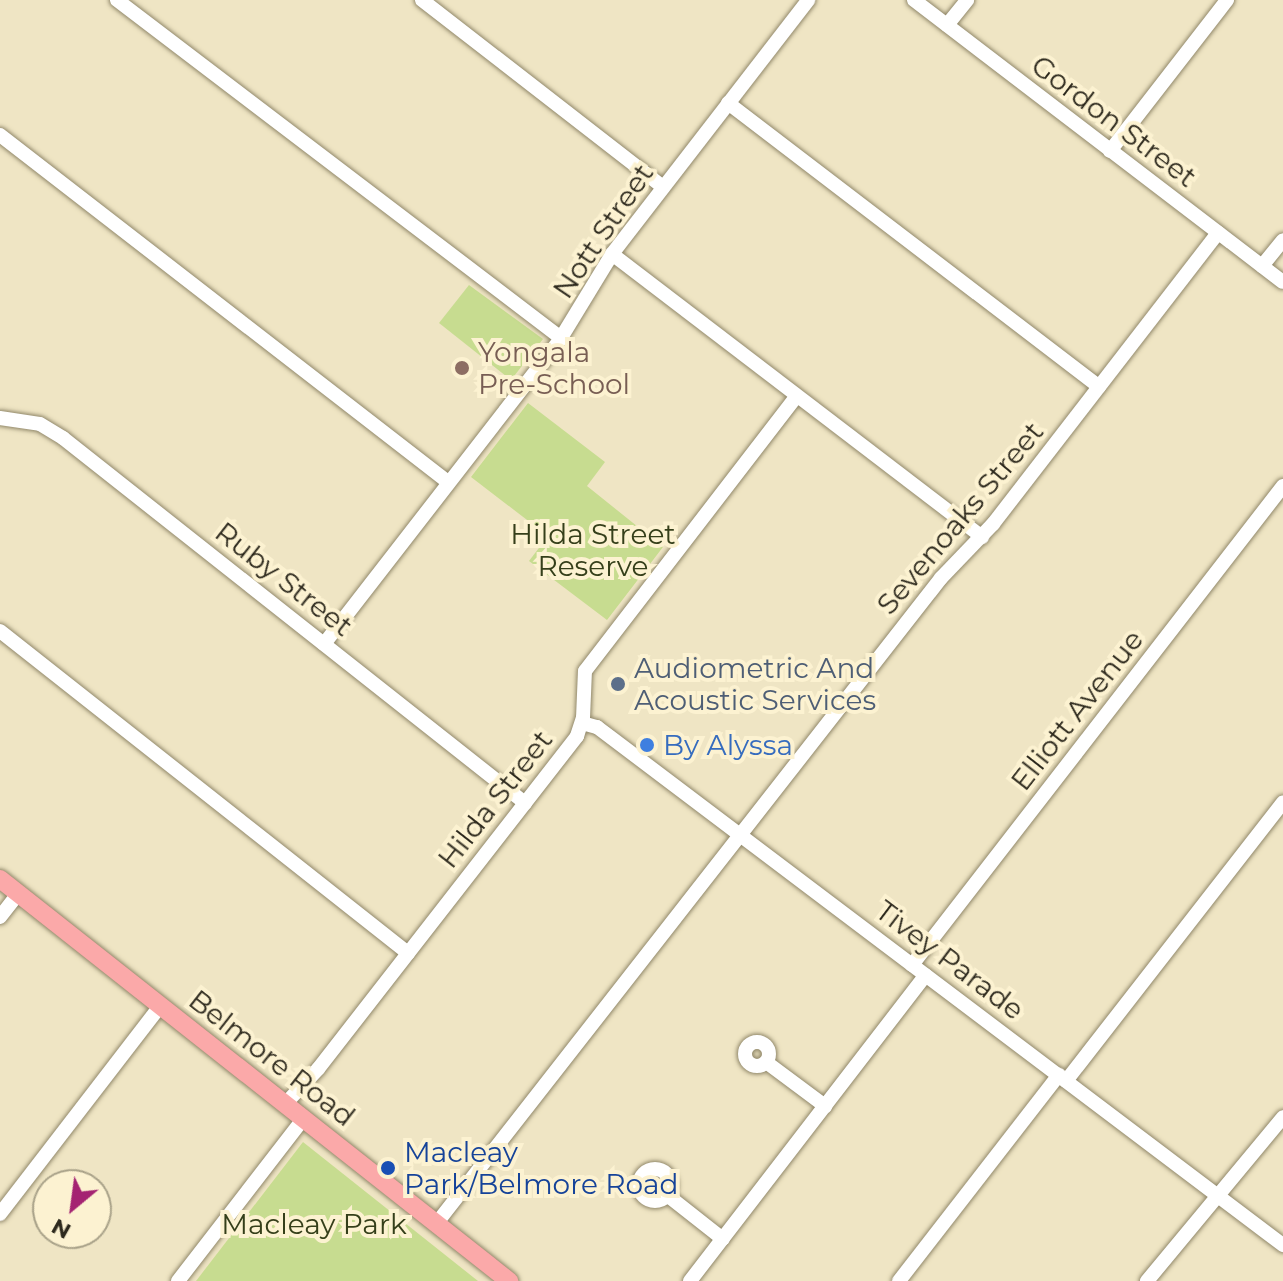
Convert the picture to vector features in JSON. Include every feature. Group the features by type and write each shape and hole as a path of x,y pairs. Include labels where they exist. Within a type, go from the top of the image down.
{"main road":[{"name":"Belmore Road","path":"0,879 509,1281"}],"street":[{"path":"117,0 561,338"},
{"path":"422,0 663,187"},
{"name":"Nott Street","path":"324,644 561,338 612,254 808,0"},
{"name":"Gordon Street","path":"914,0 1283,282"},
{"path":"947,25 967,0"},
{"path":"1110,151 1227,0"},
{"path":"728,103 1099,387"},
{"path":"0,135 448,482"},
{"name":"Sevenoaks Street","path":"436,1224 941,578 982,537 1218,233"},
{"path":"1262,266 1283,240"},
{"path":"612,254 982,537"},
{"name":"Hilda Street","path":"178,1281 294,1111 318,1069 525,803 582,723 585,671 797,396"},
{"name":"Ruby Street","path":"0,418 54,431 525,803"},
{"name":"Elliott Avenue","path":"912,965 1283,486"},
{"path":"0,631 408,953"},
{"name":"Tivey Parade","path":"582,723 597,727 1283,1245"},
{"path":"899,1281 1283,802"},
{"path":"0,917 18,894"},
{"path":"690,1281 926,975"},
{"path":"0,1214 160,1006"},
{"path":"766,1062 825,1106"},
{"path":"1147,1281 1215,1194 1283,1117"},
{"path":"667,1195 723,1239"}],"green space":[{"path":"469,285 543,339 511,380 439,323"},
{"name":"Hilda Street Reserve","path":"528,403 605,462 587,486 663,547 607,620 529,561 548,536 471,477"},
{"name":"Macleay Park","path":"303,1142 478,1281 196,1281"}],"place":[{"name":"Yongala Pre-School","path":"462,368"},
{"name":"Audiometric And Acoustic Services","path":"618,684"},
{"name":"By Alyssa","path":"647,745"},
{"name":"Macleay Park/Belmore Road","path":"388,1168"}]}
